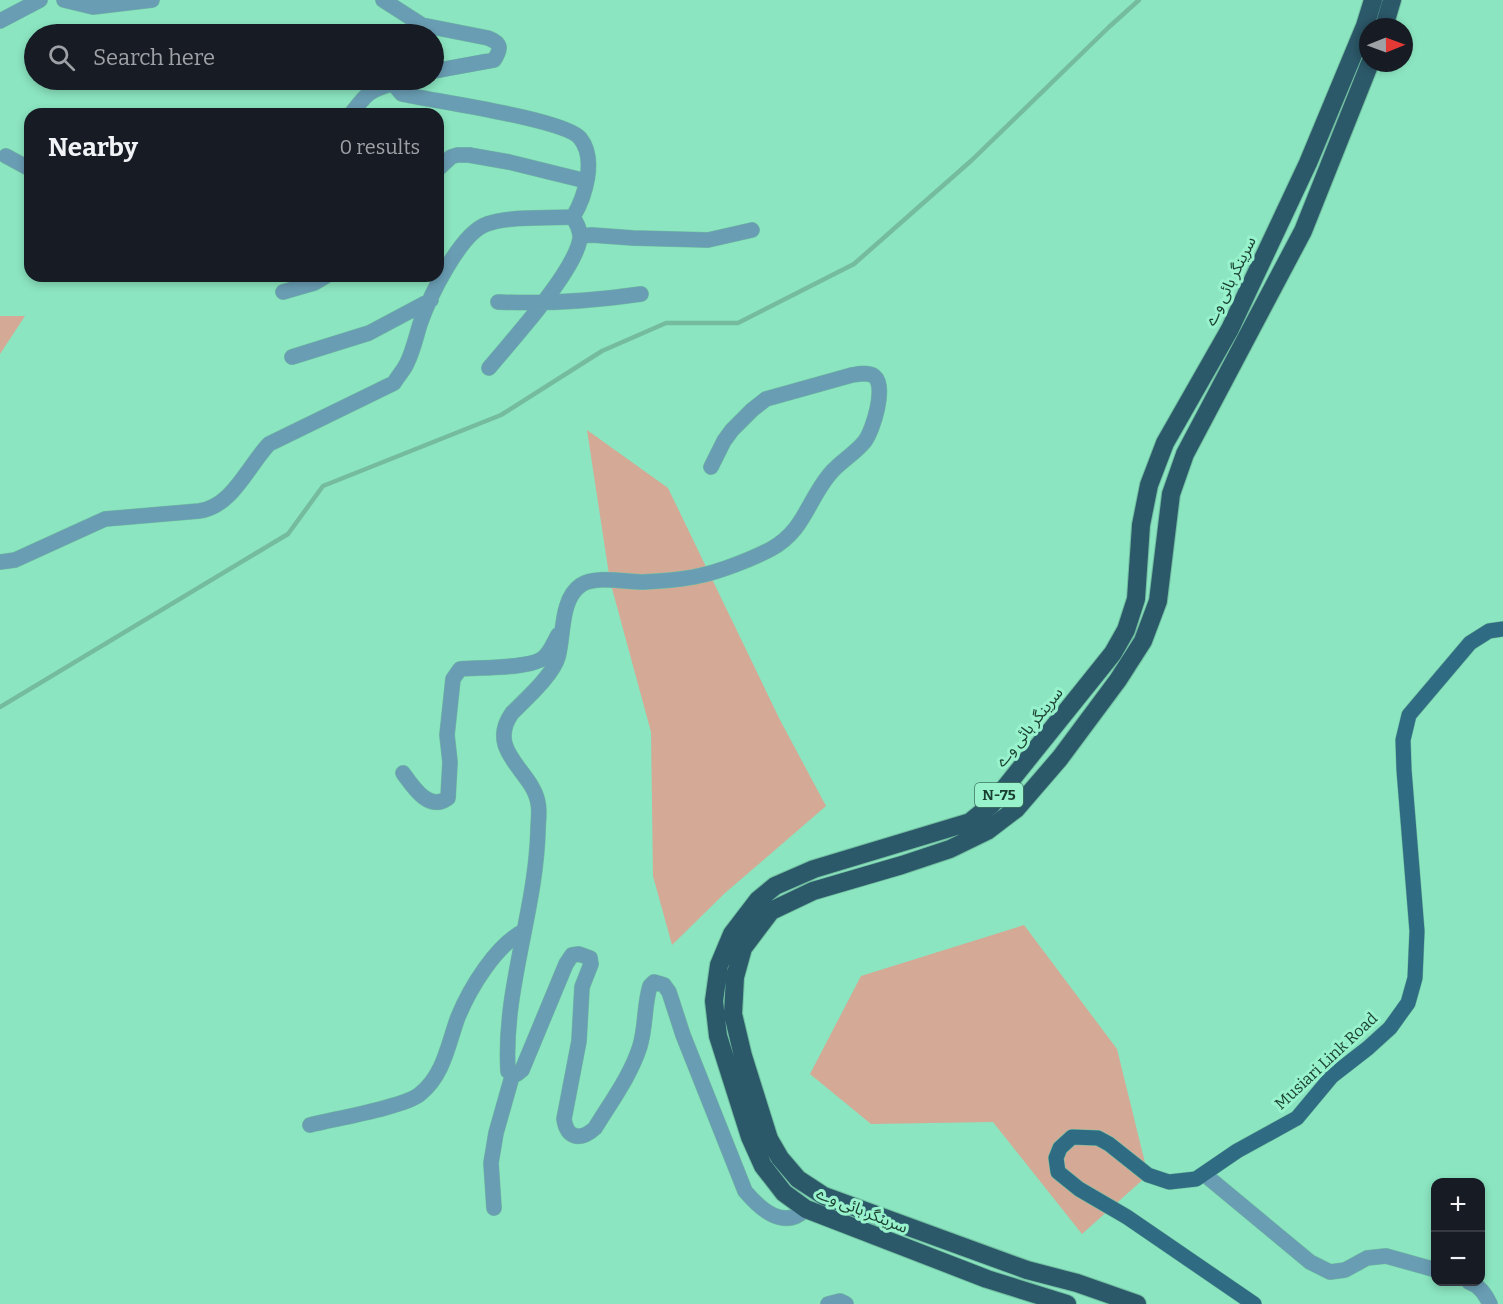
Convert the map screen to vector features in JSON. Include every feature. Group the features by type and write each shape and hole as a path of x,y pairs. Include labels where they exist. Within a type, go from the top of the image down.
{"highway":[{"name":"سرینگر ہائی وے","path":"1067,1304 987,1280 806,1209 784,1193 763,1166 750,1137 718,1036 714,1001 719,965 732,934 758,900 775,886 814,869 970,822 991,805 1113,653 1126,630 1136,599 1141,525 1149,485 1165,443 1230,329 1308,163 1365,26 1373,0"},
{"path":"1387,18 1392,0"},
{"name":"سرینگر ہائی وے","path":"1137,1304 1077,1283 1027,1270 824,1196 798,1179 768,1140 733,1014 735,977 743,948 771,911 813,891 902,866 950,849 987,831 1016,809 1060,758 1118,680 1143,640 1158,602 1171,494 1185,454 1303,231 1366,72"}],"main road":[{"name":"Musiari Link Road","path":"1254,1304 1127,1217 1078,1189 1059,1172 1056,1158 1060,1148 1072,1137 1098,1138 1148,1175 1169,1182 1196,1179 1238,1151 1296,1118 1332,1076 1390,1028 1408,1003 1415,978 1417,931 1403,740 1409,715 1470,643 1489,631 1503,629"}],"street":[{"path":"0,21 40,0"},
{"path":"64,0 93,7 152,0"},
{"path":"383,0 422,24"},
{"path":"444,29 488,38 497,41 500,47 494,60 444,69"},
{"path":"356,108 373,90"},
{"path":"399,90 402,94 512,115 569,130 579,136 584,144 588,164 586,181 573,217 580,236 578,247 566,270 541,304 489,368"},
{"path":"444,164 451,157 469,155 509,162 586,181"},
{"path":"6,156 24,166"},
{"path":"444,276 457,252 477,228 507,220 573,217"},
{"path":"580,236 708,240 752,230"},
{"path":"284,292 316,282"},
{"path":"0,562 15,560 105,519 208,510 220,505 256,457 269,444 394,382 407,363 420,324 441,282"},
{"path":"498,302 541,304 588,302 641,294"},
{"path":"292,357 384,327 431,300"},
{"path":"711,466 732,430 766,399 862,373 874,376 876,379 879,389 874,426 864,442 830,474 811,501 802,522 792,534 771,549 698,576 644,582 602,579 580,585 573,594 562,621 562,638 556,664 512,713 504,732 510,757 529,784 538,802 538,845 516,972 508,1046 508,1071 517,1074 522,1070 566,964 572,955 579,954 590,958 591,964 582,987 579,1041 564,1119 569,1133 587,1136 595,1128 631,1068 640,1047 650,986 657,982 664,985 669,992 683,1035 745,1191 765,1211 783,1218 799,1216 806,1209"},
{"path":"403,773 418,793 431,801 444,801 448,798 450,762 447,735 455,674 460,669 511,666 541,660 547,654 562,627"},
{"path":"310,1125 402,1103 419,1095 441,1067 459,1016 479,977 505,944 524,932"},
{"path":"494,1208 491,1163 496,1133 513,1073"},
{"path":"1204,1174 1310,1262 1330,1272 1345,1270 1367,1258 1386,1256 1431,1269"},
{"path":"1477,1286 1490,1304"},
{"path":"828,1304 840,1301 846,1304"}],"shaded area":[{"path":"0,316 25,316 0,354"},
{"path":"587,430 668,488 780,720 826,806 725,893 672,945 653,876 651,732 610,581"},
{"path":"1024,925 1117,1049 1148,1175 1082,1234 993,1122 871,1124 810,1074 861,976"}],"waterway":[{"path":"0,707 288,534 323,486 501,415 602,351 666,323 738,323 854,264 972,160 1139,0"}]}
